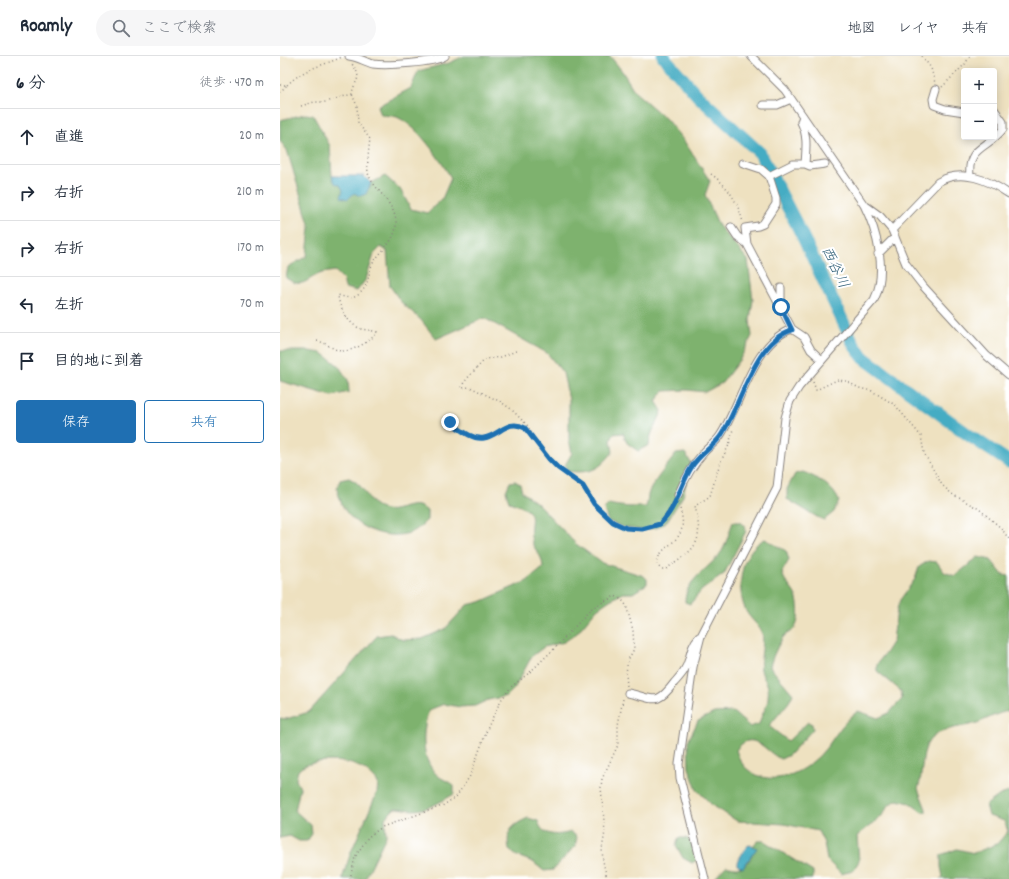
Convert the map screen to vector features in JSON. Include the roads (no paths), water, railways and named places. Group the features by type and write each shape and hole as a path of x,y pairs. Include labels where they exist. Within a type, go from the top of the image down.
{"street":[{"path":"349,58 372,64 387,64 417,62 445,56"},
{"path":"706,879 680,778 679,764 693,668 701,636 777,488 785,418 790,401 809,374 874,300 879,291 881,280 871,218 864,205 791,99 773,76 751,56"},
{"path":"936,89 933,99 934,105 945,109 961,112"},
{"path":"763,105 777,105 791,99"},
{"path":"997,113 1003,122 1003,129 997,137"},
{"path":"803,116 801,122 807,138 804,164"},
{"path":"970,176 969,164 973,155 993,140"},
{"path":"743,163 761,169 771,175 776,198 776,204 763,224 745,228 747,244 792,330 804,337 811,350 822,360"},
{"path":"771,175 793,164 804,164 810,166 825,164"},
{"path":"878,254 893,234 938,182 945,178 970,176 992,184 1009,194"},
{"path":"864,205 880,216 893,234 906,264 923,286 987,356 1009,375"},
{"path":"731,227 737,236 747,244"},
{"path":"781,288 781,307"},
{"path":"678,495 691,466 720,436 761,356 770,344 786,332 792,330"},
{"path":"628,693 652,699 660,698 666,695 685,670 695,641 701,636"}],"water":[{"path":"332,176 364,176 371,183 366,194 360,196 354,193 348,199 341,197 343,190 340,185 335,183"},
{"path":"750,845 757,848 743,868 737,865 737,862 747,846"}],"waterway":[{"name":"西谷川","path":"663,56 698,96 760,153 801,233 854,345 864,358 970,436 1009,462"}]}
